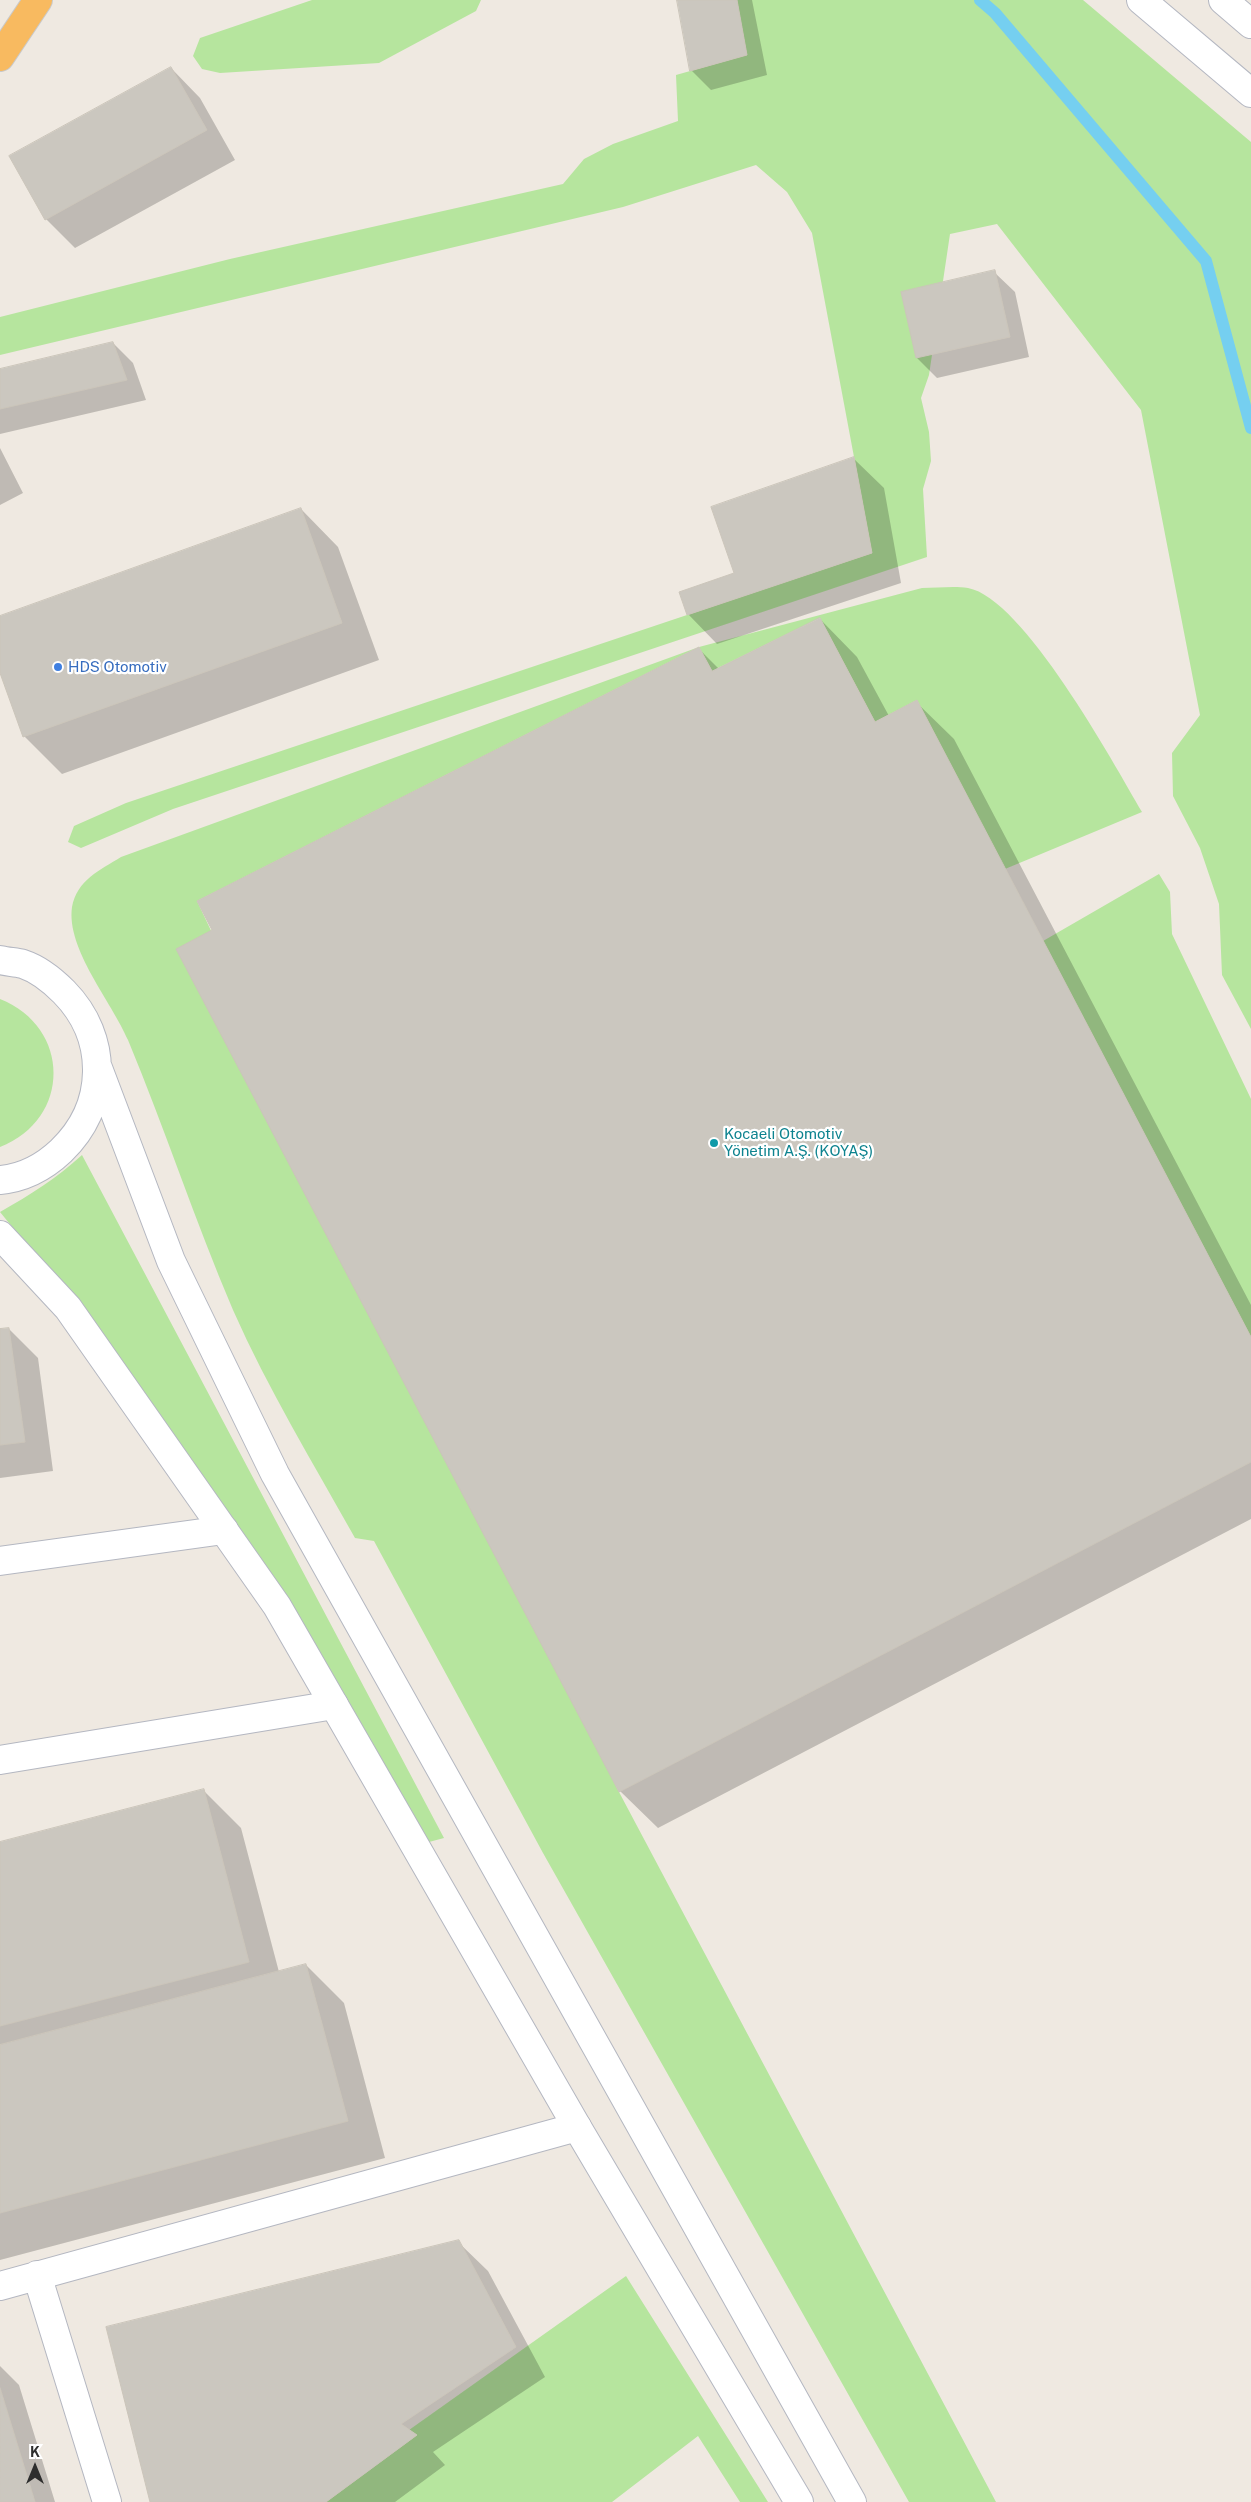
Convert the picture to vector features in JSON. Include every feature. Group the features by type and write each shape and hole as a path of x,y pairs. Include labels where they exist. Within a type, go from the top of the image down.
{"highway":[{"path":"0,57 38,0"}],"main road":[{"path":"1141,0 1251,93"},
{"path":"1223,0 1251,24"},
{"path":"0,939 12,962 53,981 77,1005 92,1035 98,1068 171,1261 275,1474 852,2502"},
{"path":"0,1180 15,1179 48,1163 75,1137 92,1105 98,1068"},
{"path":"0,1235 68,1308 277,1606 577,2127 799,2502"},
{"path":"0,1560 224,1530"},
{"path":"0,1760 334,1705"},
{"path":"0,2286 577,2127"},
{"path":"37,2276 107,2502"}],"green space":[{"path":"312,0 481,0 476,11 379,63 220,73 202,69 193,56 200,38"},
{"path":"737,0 1083,0 1251,142 1251,1029 1222,975 1219,904 1200,848 1173,796 1172,753 1200,715 1141,410 997,224 950,234 929,375 921,398 929,432 931,461 923,489 927,557 173,809 81,848 68,842 74,826 126,803 872,553 812,233 787,192 756,165 623,207 0,355 0,317 230,259 563,184 584,159 613,144 678,121 676,75 747,55"},
{"path":"922,588 968,588 990,598 1014,620 1040,650 1089,722 1142,812 1005,869 917,700 875,722 820,618 712,671 699,647"},
{"path":"699,647 197,901 619,1792 996,2502 909,2502 543,1853 374,1541 355,1538 276,1397 233,1310 128,1040 83,958 72,923 72,907 84,883 98,871 121,857"},
{"path":"1159,874 1170,892 1172,934 1251,1099 1251,1337 1043,941"},
{"path":"0,999 23,1012 40,1030 50,1051 54,1073 50,1095 40,1116 24,1134 0,1147"},
{"path":"82,1155 444,1838 429,1842 112,1349 0,1212 43,1186"},
{"path":"626,2276 768,2502 740,2502 698,2436 612,2502 326,2502 417,2435 409,2430"}],"building":[{"path":"677,0 737,0 747,55 690,71"},
{"path":"171,67 207,130 45,220 9,156"},
{"path":"995,270 1010,337 916,358 901,292"},
{"path":"113,342 127,380 0,409 0,369"},
{"path":"854,457 872,553 687,615 679,592 734,573 711,507"},
{"path":"301,508 342,623 23,737 0,673 0,616"},
{"name":"Kocaeli Otomotiv Yönetim A.Ş. (KOYAŞ)","path":"820,618 875,722 917,700 1251,1337 1251,1462 619,1792 176,949 212,930 197,901 699,647 712,671"},
{"path":"9,1328 25,1442 0,1445 0,1329"},
{"path":"204,1789 249,1962 0,2026 0,1842"},
{"path":"306,1964 348,2121 0,2213 0,2045"},
{"path":"459,2240 516,2347 401,2424 417,2435 326,2502 150,2502 106,2327"},
{"path":"0,2388 35,2502 0,2502"}],"waterway":[{"path":"980,0 995,13 1206,261 1251,428"}],"place":[{"name":"HDS Otomotiv","path":"58,667"},
{"name":"Kocaeli Otomotiv Yönetim A.Ş. (KOYAŞ)","path":"714,1143"}]}
